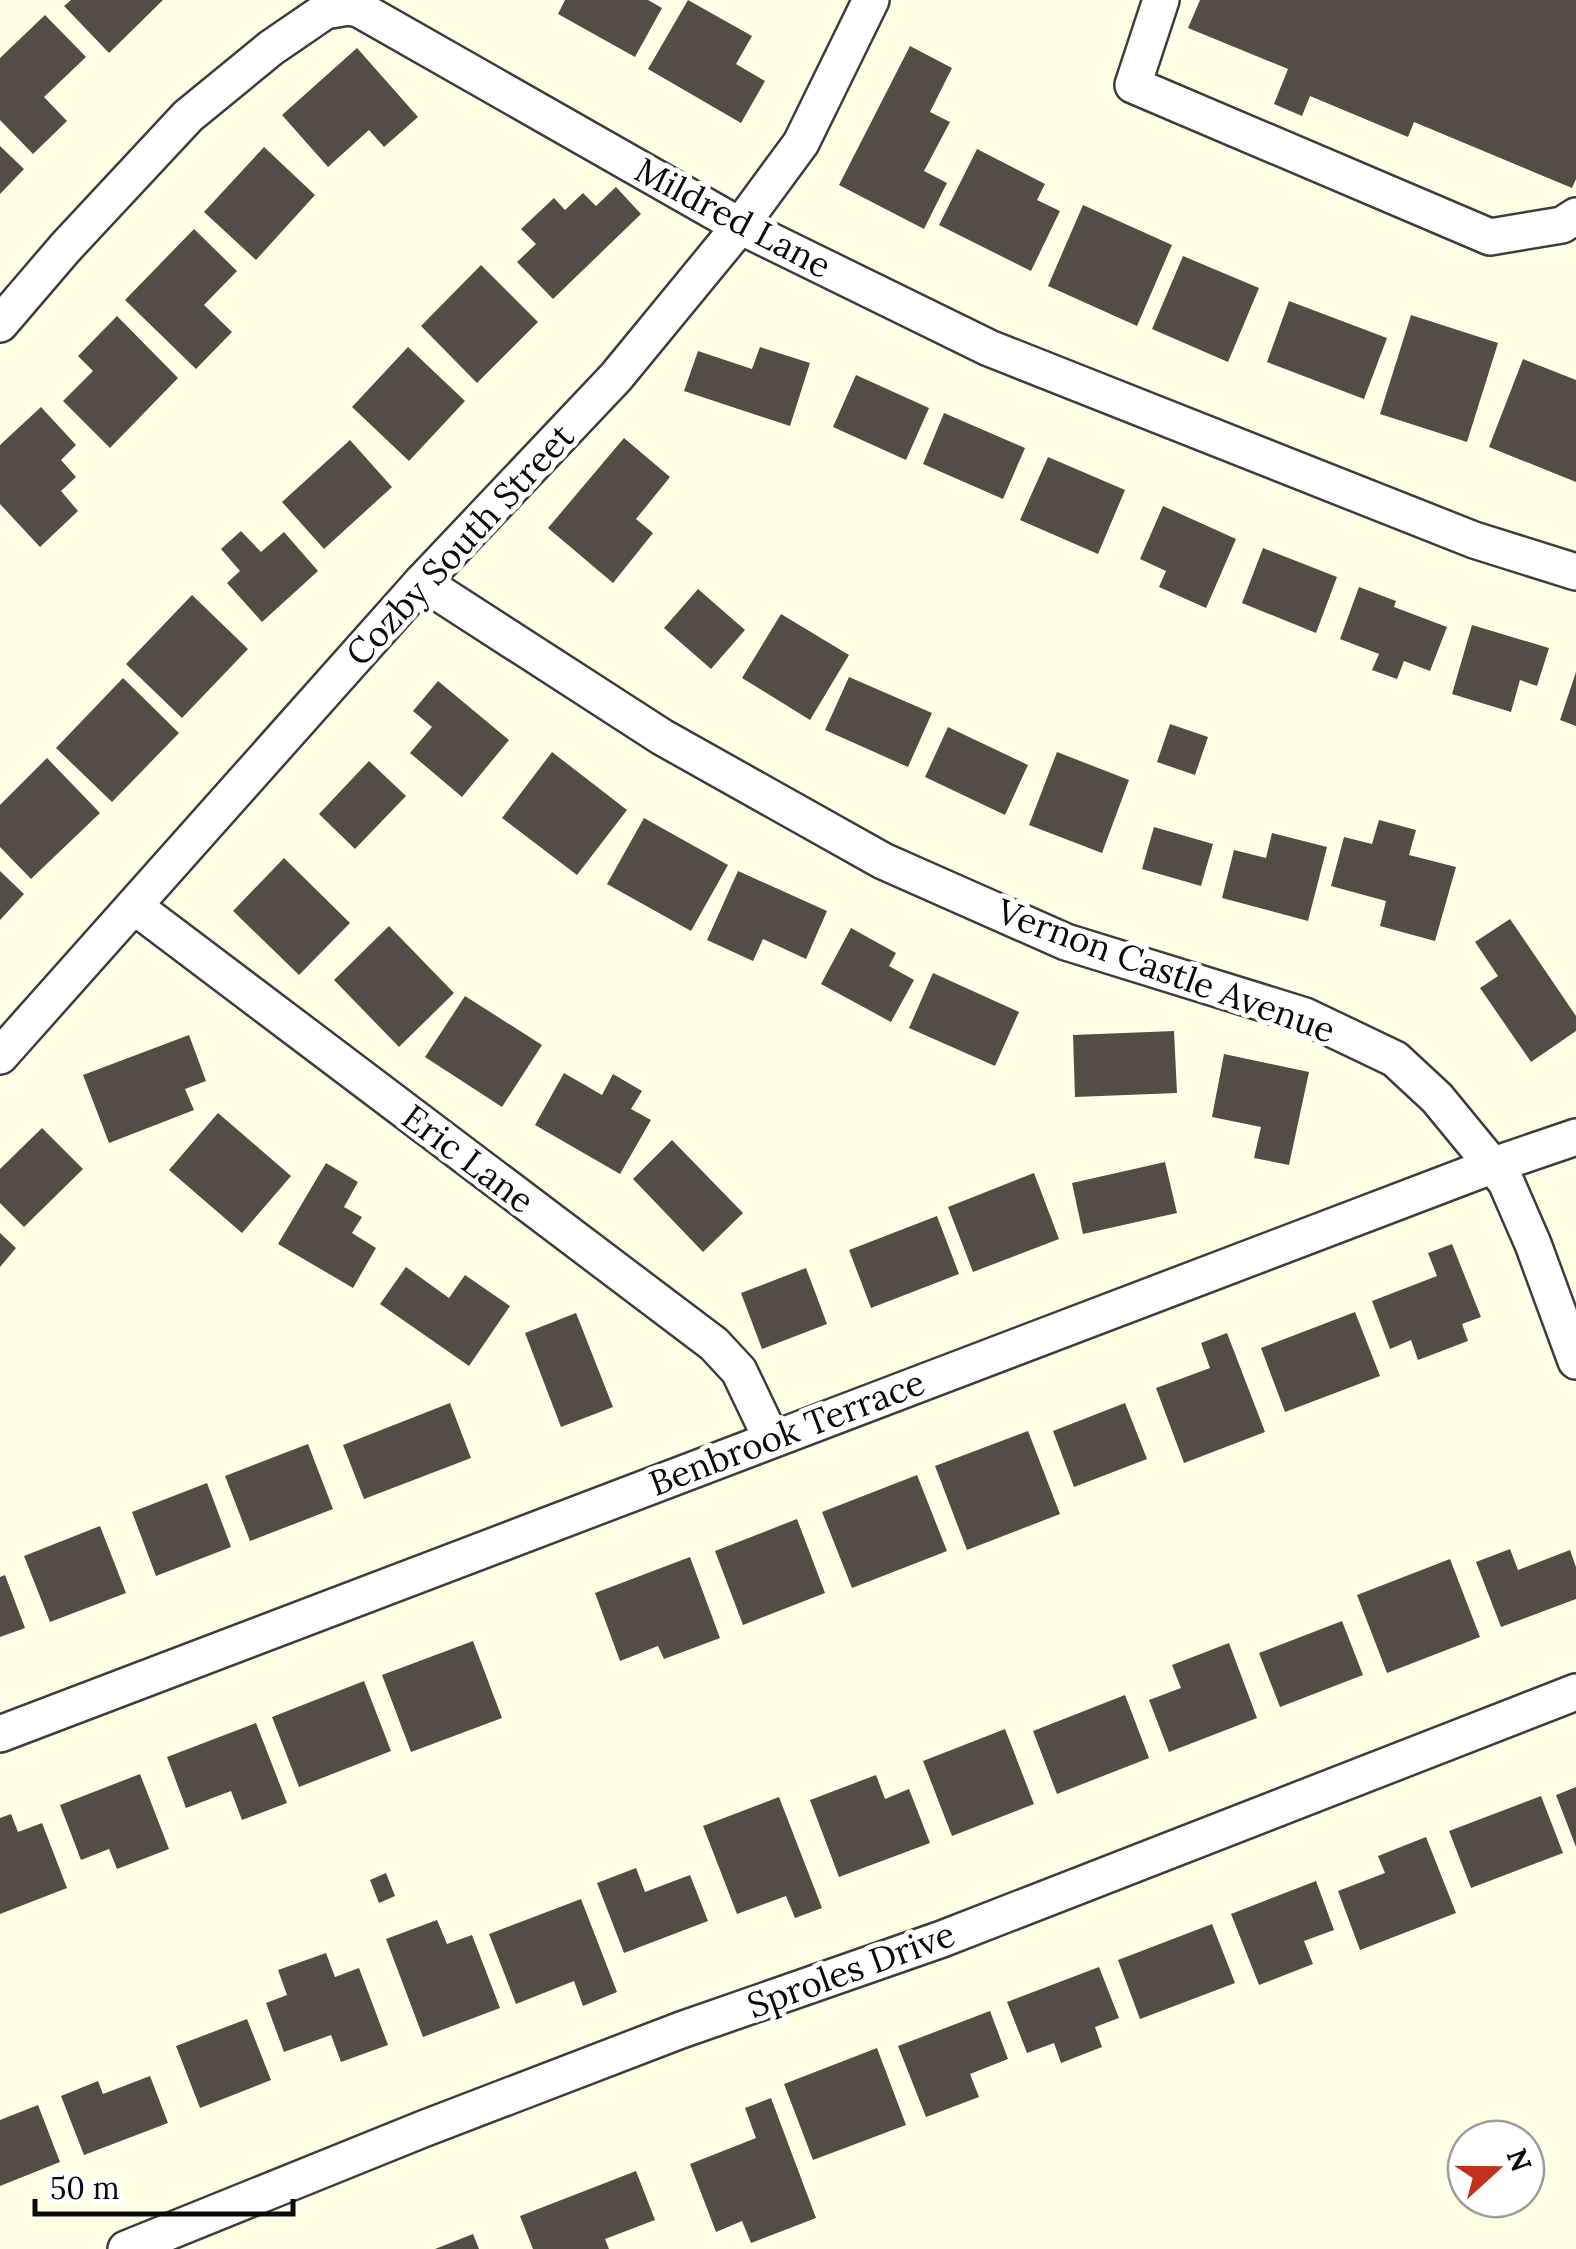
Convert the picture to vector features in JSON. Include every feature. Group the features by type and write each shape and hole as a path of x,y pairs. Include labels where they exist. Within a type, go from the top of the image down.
{"street":[{"name":"Cozby South Street","path":"0,1056 422,582 616,377 740,226 801,143 871,0"},
{"path":"1162,0 1133,85 1490,237 1562,224 1576,216"},
{"name":"Mildred Lane","path":"0,324 188,116 325,11 348,7 376,19 740,226 989,348 1474,540 1576,572"},
{"name":"Vernon Castle Avenue","path":"422,582 662,737 883,861 1066,942 1305,1016 1395,1059 1437,1098 1506,1182 1576,1360"},
{"name":"Eric Lane","path":"134,906 714,1344 738,1370 771,1438"},
{"name":"Benbrook Terrace","path":"0,1734 771,1438 1576,1137"},
{"name":"Sproles Drive","path":"126,2249 681,2030 942,1939 1576,1692"}],"building":[{"path":"71,0 163,0 109,53 64,6"},
{"path":"565,0 648,0 662,8 635,57 558,14"},
{"path":"688,0 752,36 736,64 765,81 741,123 648,69"},
{"path":"1200,0 1576,0 1576,179 1572,188 1414,122 1408,137 1310,96 1302,116 1274,104 1288,69 1188,28"},
{"path":"45,15 86,57 44,97 67,121 33,154 0,120 0,58"},
{"path":"910,46 952,68 930,112 950,122 924,171 947,183 924,229 839,185"},
{"path":"357,48 418,117 384,147 369,130 328,167 282,115"},
{"path":"0,146 24,169 0,194"},
{"path":"264,147 315,195 256,260 204,212"},
{"path":"977,149 1045,184 1037,200 1060,211 1031,271 939,225"},
{"path":"616,187 641,214 553,299 517,262 536,244 521,229 554,198 565,210 583,193 596,206"},
{"path":"1083,205 1172,245 1137,326 1048,286"},
{"path":"194,229 237,271 204,305 232,332 196,369 125,300"},
{"path":"1183,256 1259,288 1228,362 1152,329"},
{"path":"481,265 538,322 477,383 421,326"},
{"path":"1289,301 1387,338 1364,399 1267,362"},
{"path":"1411,315 1498,343 1467,442 1380,414"},
{"path":"117,316 178,378 110,448 63,401 93,371 78,356"},
{"path":"408,347 465,401 409,461 352,407"},
{"path":"760,347 810,363 790,426 684,391 698,351 752,369"},
{"path":"1523,359 1576,380 1576,482 1489,447"},
{"path":"856,375 929,408 906,460 833,427"},
{"path":"41,407 76,445 61,460 76,477 61,491 78,511 40,547 0,504 0,445"},
{"path":"944,413 1025,448 1003,499 923,464"},
{"path":"624,438 670,477 636,519 653,533 613,583 548,528"},
{"path":"350,440 392,487 324,549 282,502"},
{"path":"1048,457 1125,490 1098,554 1020,520"},
{"path":"1163,506 1236,539 1206,608 1159,587 1166,571 1140,559"},
{"path":"241,531 261,552 284,532 318,571 262,622 227,583 240,571 221,549"},
{"path":"1263,548 1337,577 1316,633 1242,603"},
{"path":"1359,587 1396,601 1394,607 1447,627 1430,671 1404,661 1397,679 1372,670 1379,654 1340,639"},
{"path":"698,589 745,630 711,669 664,628"},
{"path":"192,595 248,649 182,718 126,664"},
{"path":"781,614 849,655 810,720 742,678"},
{"path":"1472,625 1549,648 1537,686 1520,680 1511,712 1452,694"},
{"path":"1576,672 1576,726 1560,720"},
{"path":"849,677 932,713 908,767 825,730"},
{"path":"123,678 179,733 112,802 56,748"},
{"path":"438,681 509,740 462,797 410,753 432,727 413,711"},
{"path":"1170,724 1208,737 1195,775 1157,762"},
{"path":"948,727 1028,765 1005,815 925,777"},
{"path":"552,752 627,810 577,875 502,818"},
{"path":"1057,752 1129,780 1102,853 1029,825"},
{"path":"47,758 100,813 31,879 0,847 0,805"},
{"path":"369,761 406,796 355,849 319,814"},
{"path":"644,818 728,865 691,931 607,884"},
{"path":"1379,820 1416,830 1409,855 1456,867 1435,941 1380,926 1386,901 1331,886 1344,837 1372,844"},
{"path":"1154,827 1213,844 1201,886 1142,869"},
{"path":"1272,833 1327,847 1308,921 1222,898 1234,850 1266,858"},
{"path":"284,858 350,923 299,975 233,911"},
{"path":"0,871 24,894 0,920"},
{"path":"738,871 827,911 806,959 763,939 753,961 707,940"},
{"path":"1510,919 1576,1016 1576,1031 1531,1062 1480,988 1498,976 1475,942"},
{"path":"389,926 454,993 399,1047 334,980"},
{"path":"851,928 896,953 889,966 914,980 891,1022 821,984"},
{"path":"933,973 1019,1012 995,1066 909,1028"},
{"path":"465,996 542,1045 502,1107 425,1057"},
{"path":"1174,1031 1177,1093 1075,1097 1073,1035"},
{"path":"189,1035 206,1081 185,1089 194,1110 109,1143 83,1075"},
{"path":"1224,1054 1309,1072 1289,1165 1254,1158 1261,1127 1212,1117"},
{"path":"564,1073 602,1095 613,1074 642,1091 631,1109 651,1120 620,1174 535,1125"},
{"path":"218,1113 291,1176 242,1233 169,1170"},
{"path":"42,1128 83,1169 24,1227 0,1203 0,1169"},
{"path":"672,1140 743,1213 703,1252 633,1179"},
{"path":"1165,1162 1177,1213 1083,1234 1072,1183"},
{"path":"326,1163 358,1182 344,1207 362,1217 352,1233 376,1248 353,1288 278,1244"},
{"path":"1034,1173 1059,1239 973,1272 948,1207"},
{"path":"937,1216 959,1274 871,1308 849,1250"},
{"path":"0,1233 16,1248 0,1267"},
{"path":"1452,1244 1481,1317 1462,1324 1468,1341 1418,1360 1411,1340 1390,1349 1372,1301 1437,1276 1428,1253"},
{"path":"406,1267 449,1298 465,1275 510,1306 469,1366 380,1304"},
{"path":"806,1268 827,1324 762,1349 741,1293"},
{"path":"1355,1312 1380,1376 1285,1412 1261,1348"},
{"path":"576,1313 613,1407 561,1427 525,1333"},
{"path":"1227,1333 1265,1432 1184,1463 1156,1388 1210,1368 1201,1343"},
{"path":"450,1403 471,1458 364,1499 343,1445"},
{"path":"1125,1403 1147,1459 1074,1487 1053,1431"},
{"path":"1028,1431 1060,1514 967,1550 935,1466"},
{"path":"308,1444 333,1509 250,1541 225,1476"},
{"path":"917,1475 947,1551 852,1588 822,1512"},
{"path":"207,1483 231,1547 156,1576 132,1512"},
{"path":"797,1519 825,1593 743,1625 715,1551"},
{"path":"100,1526 126,1593 50,1622 24,1556"},
{"path":"1510,1549 1518,1570 1570,1550 1576,1567 1576,1599 1501,1627 1476,1562"},
{"path":"690,1557 720,1638 664,1659 658,1646 620,1661 595,1593"},
{"path":"1450,1559 1480,1637 1387,1673 1357,1595"},
{"path":"5,1575 25,1628 0,1637 0,1577"},
{"path":"1342,1621 1363,1675 1280,1707 1259,1653"},
{"path":"473,1641 502,1718 411,1752 382,1675"},
{"path":"1229,1643 1257,1718 1169,1752 1149,1700 1181,1688 1172,1665"},
{"path":"364,1681 391,1751 299,1787 272,1717"},
{"path":"1125,1695 1149,1758 1057,1794 1033,1731"},
{"path":"256,1723 287,1803 242,1820 231,1791 186,1808 167,1757"},
{"path":"1005,1729 1034,1804 952,1836 923,1761"},
{"path":"140,1774 169,1849 117,1869 109,1849 81,1860 60,1805"},
{"path":"876,1775 885,1799 909,1789 930,1843 839,1877 810,1800"},
{"path":"1576,1787 1576,1847 1556,1795"},
{"path":"1541,1796 1563,1853 1471,1888 1449,1831"},
{"path":"779,1797 822,1908 795,1918 786,1896 737,1914 703,1826"},
{"path":"11,1814 18,1832 42,1823 67,1888 0,1914 0,1818"},
{"path":"1426,1837 1456,1913 1360,1950 1338,1891 1385,1873 1378,1856"},
{"path":"636,1868 645,1892 690,1875 708,1921 624,1953 597,1883"},
{"path":"386,1873 395,1896 379,1903 370,1880"},
{"path":"1316,1881 1334,1930 1304,1941 1313,1964 1259,1985 1231,1914"},
{"path":"581,1899 617,1992 583,2006 574,1981 516,2004 489,1934"},
{"path":"437,1920 447,1944 472,1935 500,2008 423,2037 386,1939"},
{"path":"1212,1924 1235,1983 1140,2019 1118,1960"},
{"path":"326,1953 335,1977 359,1968 388,2045 341,2062 331,2035 284,2052 266,2003 287,1995 278,1970"},
{"path":"1099,1967 1119,2018 1095,2027 1102,2047 1061,2063 1054,2043 1027,2053 1007,2002"},
{"path":"990,2011 1008,2059 970,2074 979,2097 926,2117 898,2046"},
{"path":"247,2019 271,2080 200,2108 176,2046"},
{"path":"877,2048 906,2125 813,2160 784,2084"},
{"path":"150,2076 168,2123 84,2155 61,2096 98,2081 103,2094"},
{"path":"771,2098 816,2218 751,2243 742,2221 716,2232 690,2164 756,2138 745,2108"},
{"path":"38,2105 60,2162 0,2186 0,2120"},
{"path":"636,2171 655,2220 605,2239 609,2249 533,2249 520,2216"},
{"path":"473,2234 479,2249 435,2249"}]}
